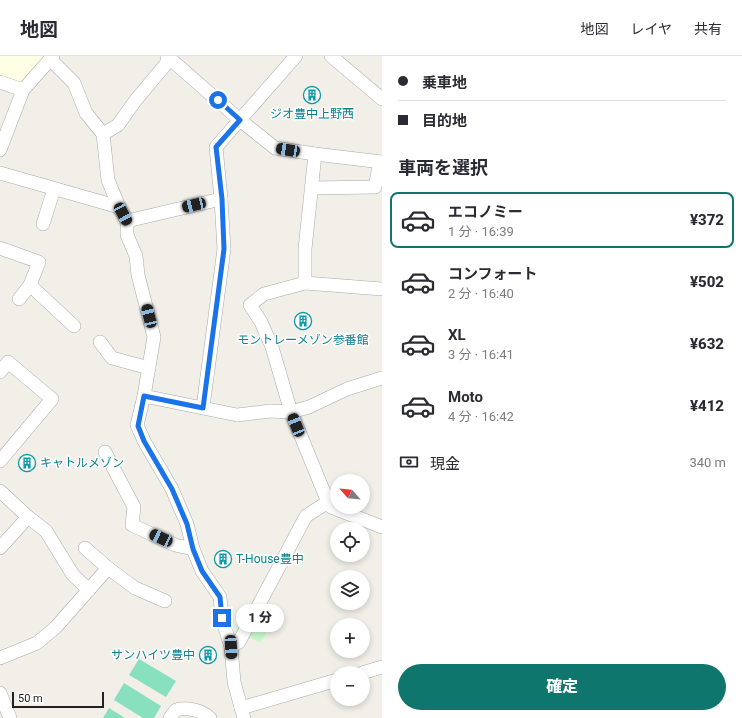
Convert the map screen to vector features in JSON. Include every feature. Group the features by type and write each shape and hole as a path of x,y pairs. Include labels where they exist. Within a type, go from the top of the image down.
{"street":[{"path":"203,408 224,249 222,199 216,147 296,56"},
{"path":"331,56 382,99"},
{"path":"0,150 23,90 51,57 74,83 86,113 103,134 108,180 119,207 127,221 128,235 136,256 138,275 154,337 138,426 144,441 172,489 187,524 193,549 202,571 220,597 222,618 231,647 234,682 242,713 330,682"},
{"path":"103,134 118,125 134,101 172,58 240,120 275,148 381,162 375,187 311,188"},
{"path":"0,82 23,90"},
{"path":"305,283 305,249 315,154"},
{"path":"0,173 119,207"},
{"path":"43,224 54,189"},
{"path":"127,221 222,199"},
{"path":"0,248 39,262 30,285 19,299"},
{"path":"382,289 305,283 264,294 250,305 261,322 272,347 291,412 328,502 331,507 382,527"},
{"path":"30,285 74,326"},
{"path":"100,342 112,358 149,368"},
{"path":"0,372 8,362 52,399 0,461"},
{"path":"144,396 237,415 270,411 291,412 309,407 347,388 382,378"},
{"path":"105,452 134,508 132,525 175,545 193,549"},
{"path":"0,491 28,517 46,531 73,575 89,590"},
{"path":"231,647 239,642 306,516 328,502"},
{"path":"0,548 28,517"},
{"path":"85,548 134,588 165,601"},
{"path":"0,658 37,642 56,627 108,568"},
{"path":"370,671 382,667"},
{"path":"0,693 5,713"},
{"path":"170,718 176,710 184,708 204,713 210,718"}],"shaded area":[{"path":"0,56 47,56 22,85 0,78"}],"green space":[{"path":"261,613 273,619 261,643 249,637"},
{"path":"139,659 176,681 166,697 129,675"},
{"path":"124,683 161,706 154,718 143,718 114,700"},
{"path":"109,708 125,718 103,718"}],"place":[{"name":"ジオ豊中上野西","path":"312,95"},
{"name":"モントレーメゾン参番館","path":"303,321"},
{"name":"キャトルメゾン","path":"27,463"},
{"name":"T-House豊中","path":"223,559"},
{"name":"サンハイツ豊中","path":"208,655"}],"route":[{"path":"218,100 240,120 216,147 222,199 224,249 203,408 144,396 138,426 144,441 172,489 187,524 193,549 202,571 220,597 222,618"}]}
